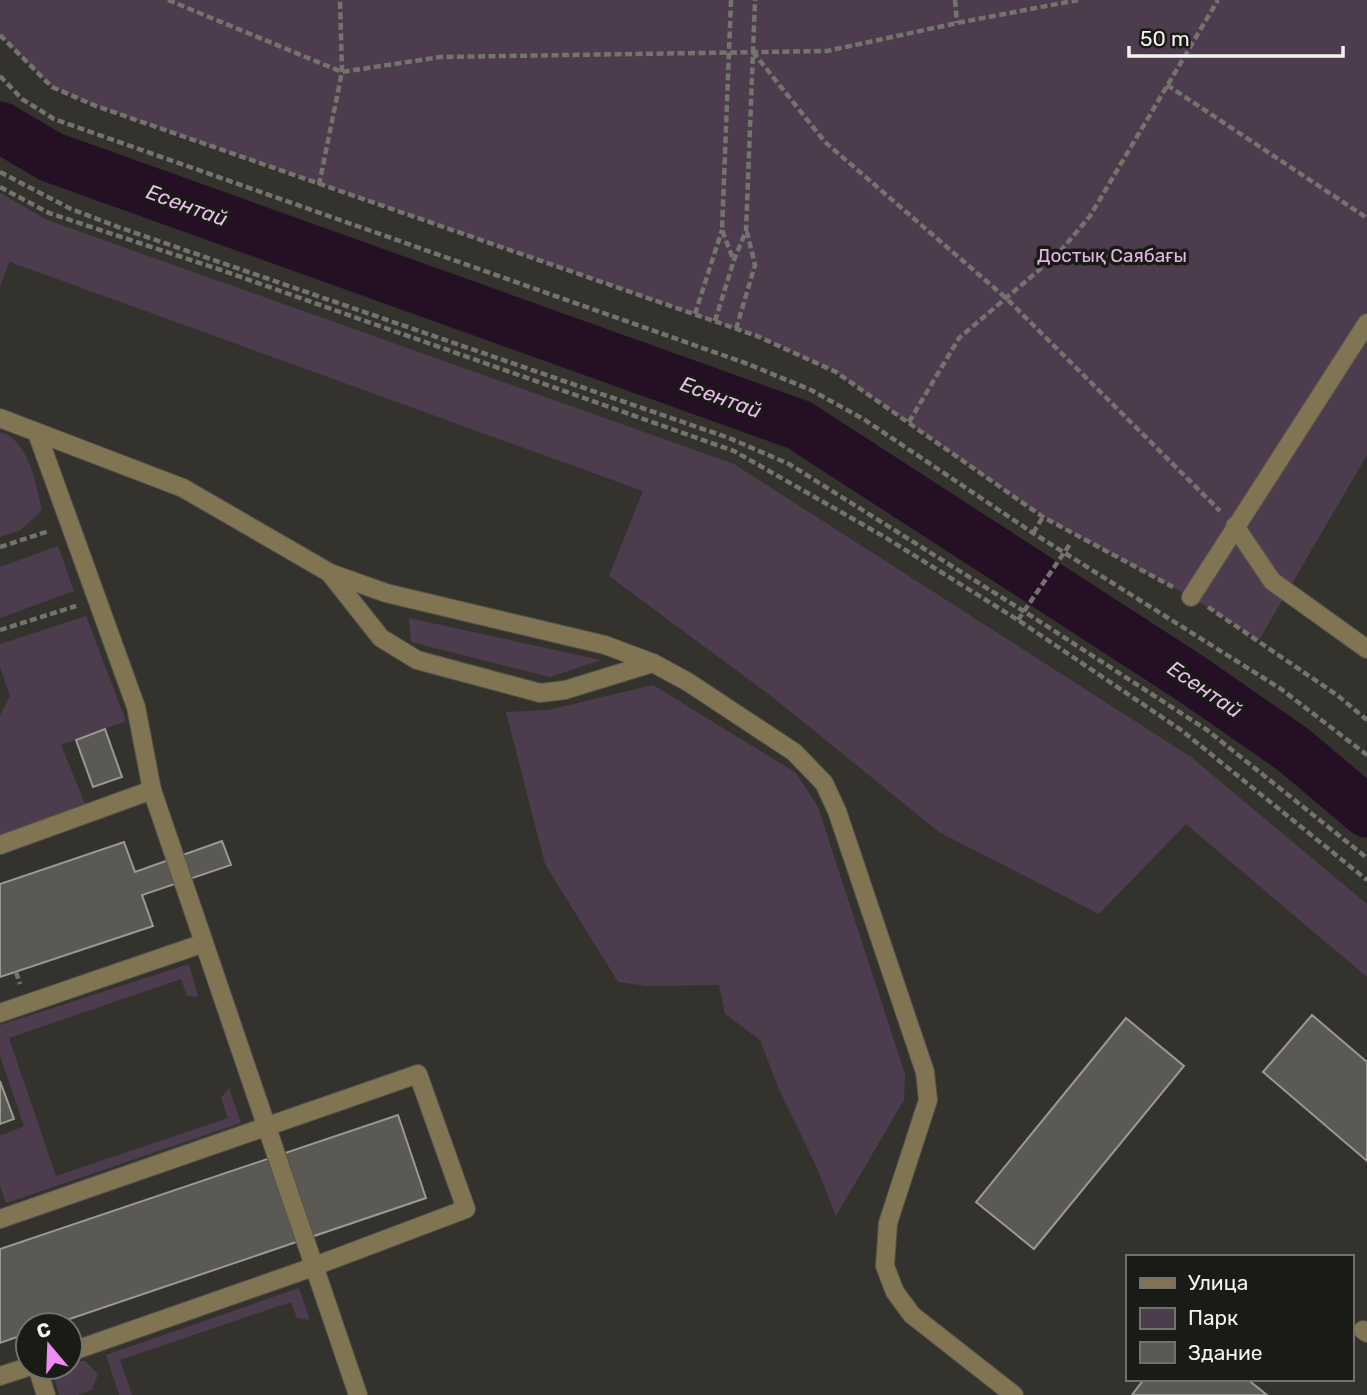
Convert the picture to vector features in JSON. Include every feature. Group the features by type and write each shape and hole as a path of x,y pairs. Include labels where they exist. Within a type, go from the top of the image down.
{"street":[{"path":"1191,597 1367,323"},
{"path":"0,418 183,488 330,573 386,593 605,645 653,663 688,682 794,752 824,783 837,811 925,1072 928,1100 888,1223 885,1266 895,1292 912,1315 1014,1395"},
{"path":"37,433 136,707 152,790 358,1395"},
{"path":"1235,526 1272,581 1367,649"},
{"path":"330,573 382,638 416,660 540,693 565,691 653,663"},
{"path":"0,845 152,790"},
{"path":"0,1013 204,943"},
{"path":"0,1219 418,1074 466,1209 84,1347"}],"path":[{"path":"168,0 342,72 440,57 827,51 1079,0"},
{"path":"319,185 342,72 340,0"},
{"path":"695,314 712,253 722,230 731,0"},
{"path":"736,329 755,265 746,231 755,0"},
{"path":"954,0 957,23"},
{"path":"909,422 959,338 1058,254 1090,216 1218,0"},
{"path":"0,35 52,87 96,106 715,321 836,372 1043,517 1191,597 1259,640 1337,695 1367,720"},
{"path":"753,52 825,142 1006,298 1235,526"},
{"path":"0,76 22,99 54,119 748,364 811,390 865,420 1033,533 1281,689 1367,755"},
{"path":"1167,85 1367,218"},
{"path":"0,172 71,209 121,228 729,438 789,464 1207,730 1367,858"},
{"path":"0,187 49,213 221,270 734,451 883,536 1018,620 1181,730 1367,880"},
{"path":"722,230 734,260"},
{"path":"715,321 746,231"},
{"path":"1033,533 1043,517"},
{"path":"0,547 70,524"},
{"path":"1018,620 1070,544"},
{"path":"0,630 97,599"}],"green space":[{"name":"Достық Саябағы","path":"0,0 1367,0 1367,455 1259,640 1191,597 1043,517 836,372 757,336 96,106 52,87 0,35"},
{"path":"0,193 47,220 734,464 1191,757 1367,904 1367,977 1186,824 1099,914 939,832 775,699 609,576 643,491 10,260 0,286"},
{"path":"0,432 18,444 25,454 34,476 42,510 21,530 0,537"},
{"path":"58,546 74,591 0,618 0,567"},
{"path":"86,616 126,721 61,745 86,806 0,836 0,715 10,696 0,667 0,644"},
{"path":"409,618 601,660 550,677 411,642"},
{"path":"653,685 796,773 818,807 905,1074 904,1100 836,1216 817,1168 778,1087 760,1040 725,1014 719,985 647,986 618,982 545,864 506,712 548,710"},
{"path":"189,964 198,997 187,996 181,979 9,1038 56,1176 228,1118 221,1098 229,1088 241,1123 6,1203 0,1186 0,1136 24,1126 0,1056 0,1025"},
{"path":"299,1288 310,1320 297,1318 291,1302 120,1360 132,1395 119,1395 106,1355"},
{"path":"84,1361 98,1374 92,1390 77,1395 59,1395 55,1381 84,1381"}],"building":[{"path":"105,729 122,777 93,787 76,740"},
{"path":"222,841 231,865 142,895 153,926 0,977 0,884 124,842 135,872"},
{"path":"1312,1015 1367,1062 1367,1161 1263,1072"},
{"path":"1126,1018 1184,1066 1034,1249 976,1202"},
{"path":"0,1081 14,1119 0,1124"},
{"path":"398,1115 426,1198 84,1314 84,1311 14,1311 14,1338 0,1343 0,1249"},
{"path":"1142,1381 1250,1381 1267,1395 1132,1395"}],"waterway":[{"name":"Есентай","path":"0,127 51,157 799,425 1193,680 1295,751 1367,812"}]}
